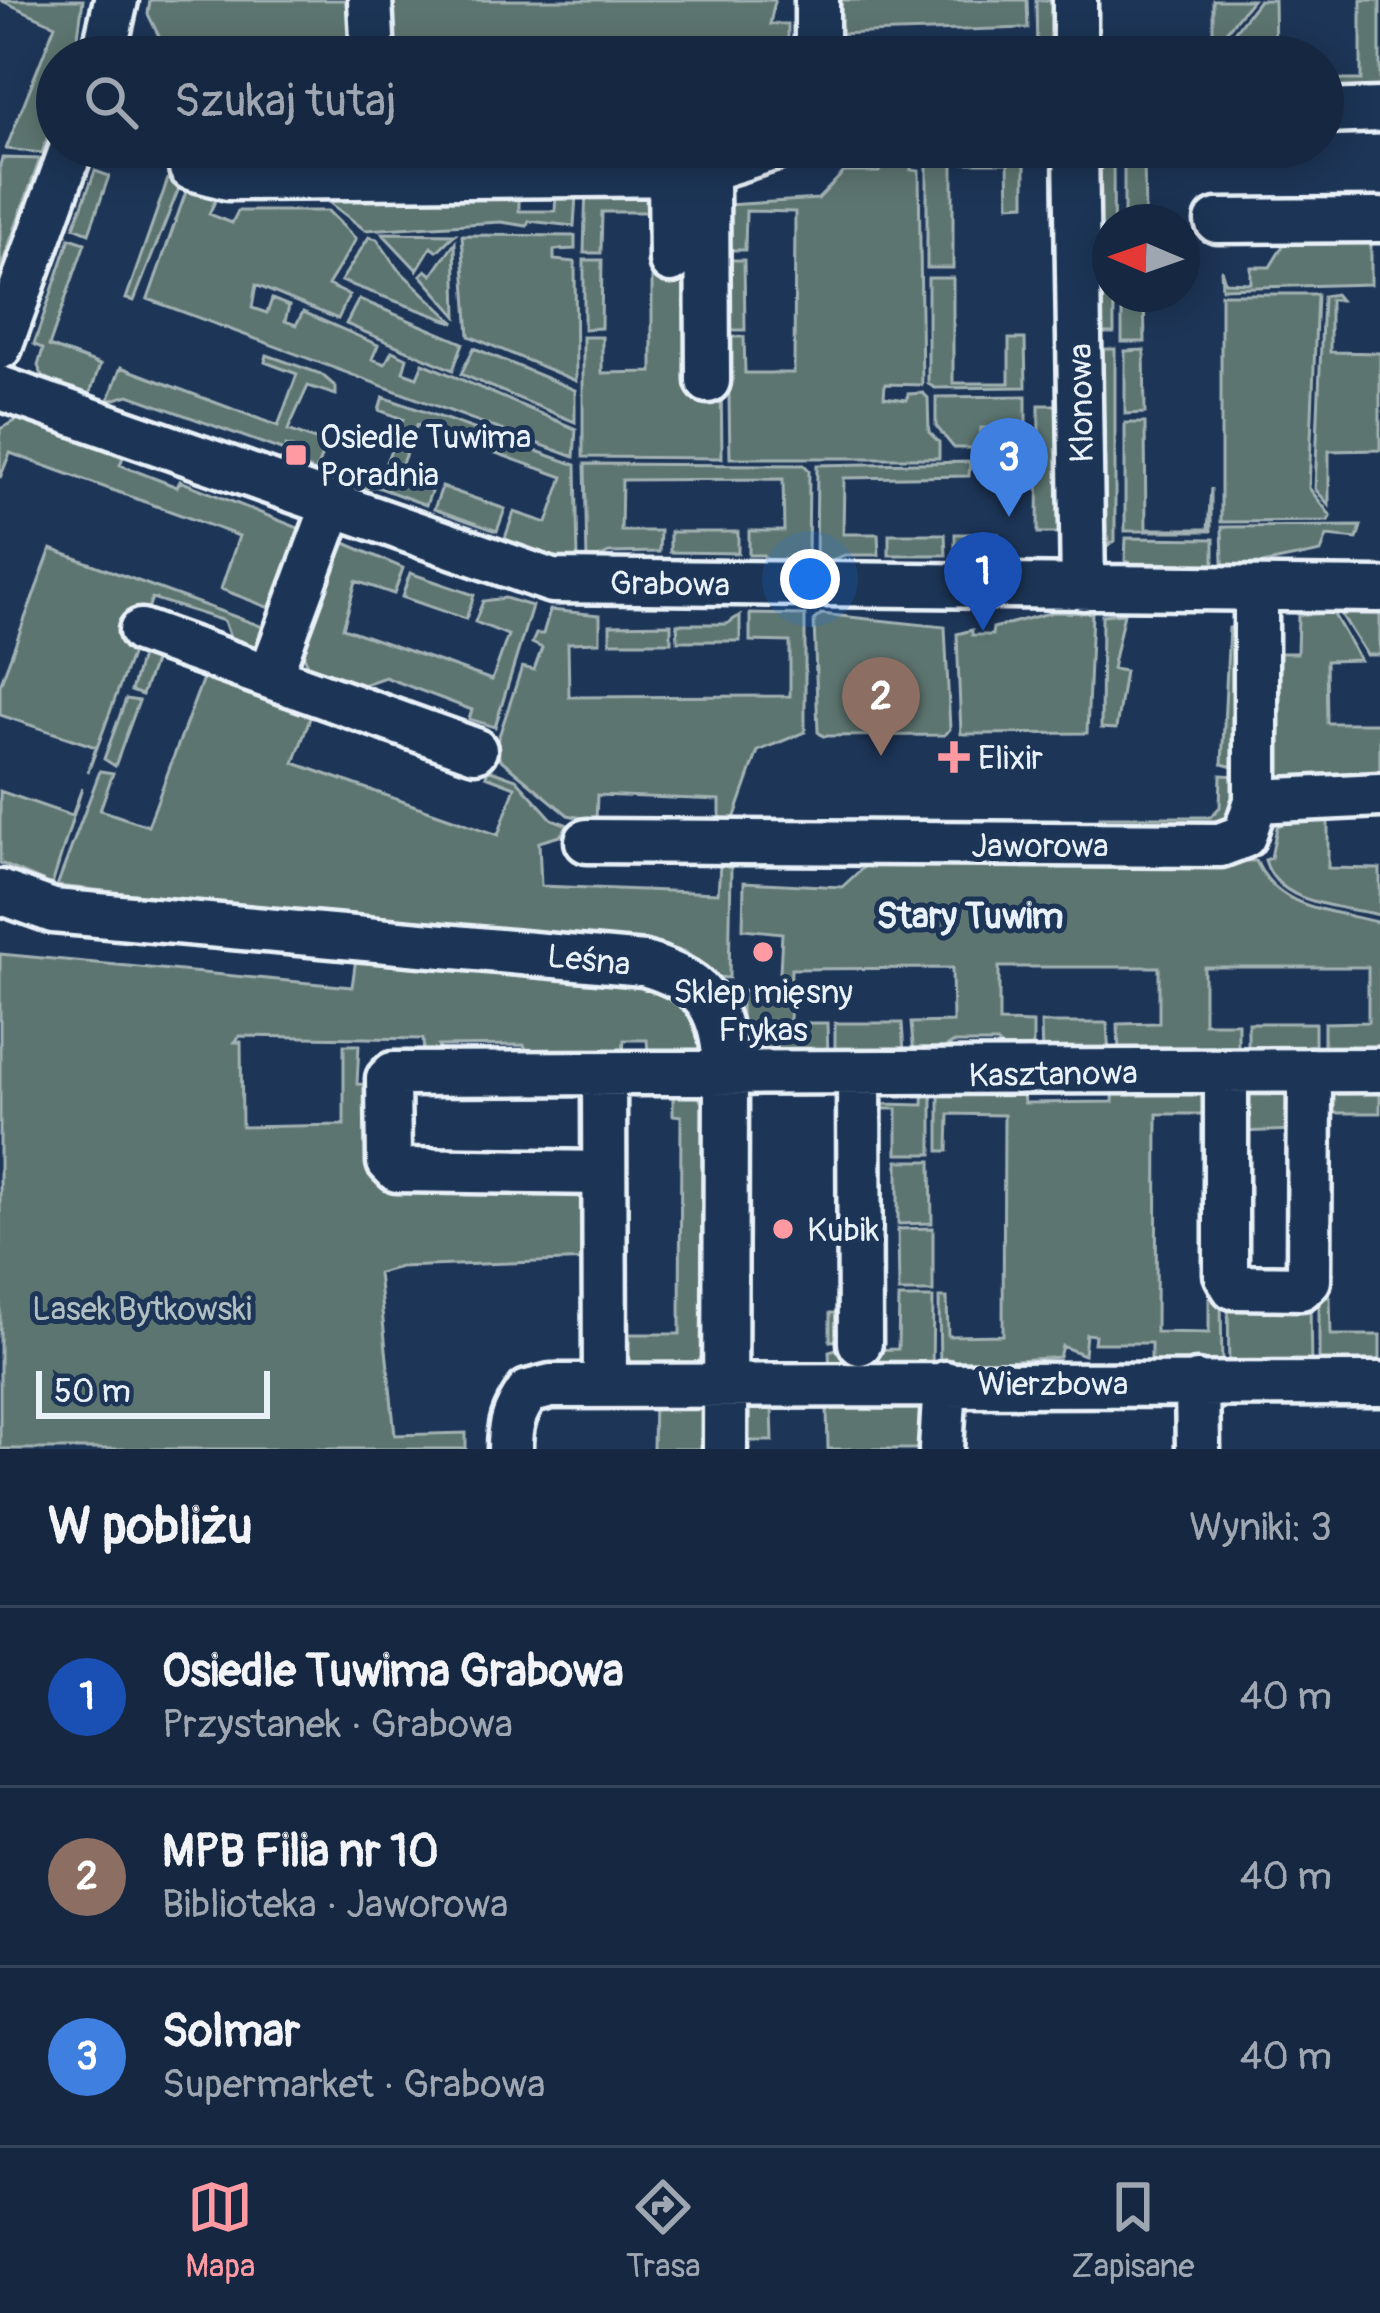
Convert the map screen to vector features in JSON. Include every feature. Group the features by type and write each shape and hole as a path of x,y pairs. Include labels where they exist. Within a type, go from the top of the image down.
{"street":[{"path":"108,36 116,0"},
{"path":"370,0 372,36"},
{"path":"817,0 817,36"},
{"path":"1075,0 1075,36"},
{"path":"1344,111 1380,110"},
{"path":"0,347 64,168"},
{"path":"191,168 228,178 311,168"},
{"path":"585,168 689,172 703,168"},
{"name":"Klonowa","path":"1076,168 1083,588"},
{"path":"671,261 689,172"},
{"path":"689,172 708,381"},
{"path":"1217,221 1380,220"},
{"name":"Grabowa","path":"0,388 332,508 552,581 1380,590"},
{"path":"270,676 332,508"},
{"path":"1256,591 1256,801 1380,795"},
{"path":"141,631 475,750"},
{"name":"Jaworowa","path":"586,841 1220,845 1244,836 1256,801"},
{"name":"Leśna","path":"3,895 53,910 644,964 694,985 709,1001 723,1029 725,1449"},
{"path":"1226,1070 1226,1274 1233,1287 1300,1288 1309,1280 1310,1070"},
{"name":"Kasztanowa","path":"604,1173 397,1169 388,1162 393,1074 604,1077 1380,1070"},
{"path":"859,1074 860,1343"},
{"path":"604,1077 605,1385"},
{"path":"940,1449 946,1383"},
{"path":"1197,1383 1198,1449"},
{"name":"Wierzbowa","path":"510,1449 510,1421 528,1392 605,1385 1380,1384"}],"green space":[{"path":"0,0 83,0 78,36 51,36 55,25"},
{"path":"150,0 366,0 367,36 159,36 148,14"},
{"path":"382,0 775,0 770,24 788,24 788,36 382,36"},
{"path":"833,0 1027,0 1028,28 833,34"},
{"path":"1036,0 1059,0 1060,36 1037,36"},
{"path":"1213,0 1252,0 1222,36 1213,36"},
{"path":"1259,0 1274,0 1275,36 1231,36"},
{"path":"1361,0 1380,0 1380,94 1344,97 1344,80 1361,80"},
{"path":"36,73 36,152 6,149"},
{"path":"2,158 36,159 37,168 0,270"},
{"path":"172,168 187,168 134,301 126,299"},
{"path":"880,168 919,171 922,385 885,384 884,397 907,400 908,394 923,393 928,398 929,432 939,442 939,458 730,458 728,337 744,337 745,373 794,373 795,212 746,211 745,250 728,250 728,205 818,199 844,172 879,172"},
{"path":"927,168 953,168 953,268 927,268"},
{"path":"1008,168 1025,168 1025,204 1009,205"},
{"path":"1098,168 1113,168 1113,204 1099,204"},
{"path":"1124,168 1144,168 1145,204 1124,204"},
{"path":"95,171 109,176 89,233 74,227"},
{"path":"586,183 659,184 689,264 721,381 722,458 583,457 583,337 602,337 602,373 652,372 652,212 602,212 601,253 584,253"},
{"path":"331,187 519,194 519,211 555,211 556,195 576,195 574,226 529,221 527,226 501,222 365,230 330,203"},
{"path":"187,189 216,199 209,214 232,223 238,211 328,211 356,239 328,285 349,295 338,319 256,285 252,308 267,313 272,299 289,306 285,321 296,325 303,312 378,345 372,359 385,364 392,351 407,358 403,372 417,377 423,363 576,429 574,457 148,299"},
{"path":"1371,229 1371,284 1222,288 1221,269 1225,282 1251,283 1251,267 1270,267 1292,231"},
{"path":"382,233 455,234 437,251 431,247 417,270"},
{"path":"462,235 575,236 575,249 554,250 554,260 575,262 576,381 469,336"},
{"path":"369,237 377,239 397,268 455,323 341,281"},
{"path":"70,238 85,243 49,346 100,365 90,393 84,394 43,377 38,366 43,349 34,344"},
{"path":"455,242 457,316 421,275 426,270 432,275"},
{"path":"584,260 602,260 601,328 584,329"},
{"path":"727,260 744,260 745,330 727,330"},
{"path":"928,278 953,278 953,383 1009,383 1009,339 1025,339 1026,387 935,388 928,384"},
{"path":"1221,294 1317,294 1309,488 1331,516 1328,521 1221,522"},
{"path":"1335,294 1340,300 1330,300 1330,352 1380,353 1380,450 1329,451 1329,505 1315,489 1323,296"},
{"path":"359,299 463,343 453,370 346,324"},
{"path":"1100,312 1114,312 1114,333 1100,333"},
{"path":"1122,312 1144,312 1145,342 1122,342"},
{"path":"474,348 575,390 575,422 461,374"},
{"path":"1096,349 1115,349 1115,541 1109,545 1108,536 1093,536 1101,525 1101,358 1094,357"},
{"path":"1144,350 1145,413 1125,414 1125,351"},
{"path":"267,355 321,374 336,387 336,395 308,386 288,430 326,444 315,473 299,462 297,449 286,446 284,451 129,395 108,401 121,367 278,426 297,374 265,362"},
{"path":"1026,396 1026,428 981,428 980,448 954,448 936,426 936,397"},
{"path":"383,397 576,465 578,560 561,561 510,546 505,538 514,512 547,523 563,477 417,425 399,471 434,484 426,505 375,486 358,490 356,484 379,480 403,419 379,410"},
{"path":"1039,405 1060,405 1062,533 1038,533"},
{"path":"21,418 123,457 120,465 177,487 180,481 311,533 280,612 221,589 239,536 10,453 0,478 0,429"},
{"path":"1125,423 1145,423 1146,529 1208,529 1211,488 1211,531 1125,531"},
{"path":"970,462 969,476 844,478 843,534 878,534 879,555 845,555 816,566 817,465"},
{"path":"585,464 804,465 809,470 808,563 771,565 763,555 749,555 749,531 784,531 783,479 622,480 621,531 660,531 659,552 609,553 587,563"},
{"path":"442,487 505,509 497,531 434,509"},
{"path":"1361,526 1357,539 1327,536 1321,552 1262,564 1223,564 1222,527"},
{"path":"670,532 738,532 738,553 670,552"},
{"path":"889,534 945,534 946,555 889,555"},
{"path":"955,534 998,534 997,560 955,554"},
{"path":"1126,538 1214,539 1214,564 1130,563 1125,560"},
{"path":"345,543 403,568 394,594 356,581 343,628 492,680 508,635 475,622 483,601 505,598 532,606 495,727 469,719 472,710 385,677 351,689 310,669 300,647 338,548"},
{"path":"51,549 282,634 266,654 231,641 224,621 152,598 88,772 96,747 0,715 0,685"},
{"path":"410,573 474,595 466,619 402,597"},
{"path":"550,610 600,615 600,642 568,643 569,697 790,696 790,642 750,641 750,614 805,615 805,732 758,751 734,819 720,818 720,800 597,795 596,821 568,815 500,759 495,748 522,667 534,670 542,648 532,643 536,634 543,634"},
{"path":"1053,612 1092,613 1087,733 961,734 957,634 972,630 972,635 992,635 993,628"},
{"path":"1124,613 1112,669 1125,671 1116,729 1101,728 1102,615"},
{"path":"1333,613 1360,660 1326,661 1327,723 1380,723 1380,781 1279,788 1268,773 1270,653 1297,653 1298,615"},
{"path":"821,614 945,627 950,729 945,735 823,736 818,732 814,620"},
{"path":"1341,614 1380,614 1380,655 1367,655"},
{"path":"740,615 740,641 678,641 677,624 727,624"},
{"path":"671,624 671,642 610,642 610,625"},
{"path":"1235,627 1237,768 1222,764 1229,628"},
{"path":"143,649 347,716 344,726 311,715 294,763 498,835 515,787 486,776 488,769 516,779 552,819 568,825 560,836 539,842 541,886 718,893 720,865 731,868 729,978 716,977 684,951 57,886 100,771 113,773 100,810 148,826 203,678 155,659 142,695 131,691"},
{"path":"126,699 139,701 115,766 104,759"},
{"path":"1221,775 1237,776 1236,812 1228,825 1100,835 1100,817 1210,817 1220,807"},
{"path":"82,788 52,885 0,863 0,791 72,816"},
{"path":"1328,821 1328,868 1380,869 1380,915 1312,901 1296,895 1272,875 1265,860 1271,858 1277,827 1285,822"},
{"path":"878,854 1256,861 1278,890 1292,899 1380,923 1380,1054 1324,1053 1324,1023 1368,1022 1368,967 1204,967 1204,1023 1238,1023 1238,1056 1119,1057 1118,1024 1159,1023 1159,967 999,967 999,1022 1033,1023 1033,1055 1006,1052 997,1043 953,1043 928,1058 914,1055 911,1023 953,1022 952,968 791,969 790,1023 827,1023 828,1058 756,1056 741,1019 741,990 779,992 782,933 743,929 744,882 842,887"},
{"name":"Lasek Bytkowski","path":"0,954 352,987 356,958 430,959 430,967 658,989 691,1014 703,1060 649,1062 647,1040 624,1040 623,1053 533,1061 524,1045 438,1046 450,1069 424,1056 423,1039 240,1036 235,1042 241,1042 242,1127 344,1125 344,1045 359,1045 357,1084 375,1085 381,1181 585,1180 593,1260 400,1267 378,1273 395,1435 466,1433 466,1449 0,1449"},
{"path":"835,1023 902,1023 904,1052 835,1056"},
{"path":"1041,1023 1107,1023 1109,1057 1042,1057"},
{"path":"1248,1023 1315,1023 1315,1052 1248,1052"},
{"path":"1272,1076 1297,1085 1295,1130 1240,1132 1236,1092 1273,1094"},
{"path":"1380,1076 1380,1113 1332,1113 1331,1150 1319,1151 1321,1088"},
{"path":"1114,1079 1215,1089 1210,1114 1157,1114 1156,1332 1209,1333 1209,1298 1221,1298 1222,1371 1151,1372 1151,1343 1094,1343 1095,1335 1086,1334 1084,1355 1062,1346 1059,1357 975,1363 972,1373 966,1373 963,1364 945,1364 940,1372 939,1298 947,1298 948,1336 1003,1335 1004,1115 949,1114 948,1151 939,1151 939,1081 1023,1092 1024,1103 1113,1102"},
{"path":"924,1080 932,1081 932,1154 897,1154 897,1109 866,1109 878,1090 883,1104 923,1105"},
{"path":"673,1090 696,1092 705,1108 705,1349 697,1365 629,1366 623,1362 616,1299 627,1299 627,1334 680,1334 681,1116 673,1115"},
{"path":"898,1161 931,1161 932,1223 898,1224"},
{"path":"933,1228 933,1292 899,1292 898,1229"},
{"path":"1319,1297 1330,1297 1331,1335 1380,1335 1380,1371 1319,1372"},
{"path":"899,1298 933,1298 932,1373 830,1372 829,1351 843,1347 842,1340 830,1341 830,1313 851,1313 868,1350 898,1349"},
{"path":"1228,1298 1310,1300 1311,1370 1229,1370"},
{"path":"923,1395 932,1449 828,1449 827,1408 772,1408 773,1441 744,1441 748,1406"},
{"path":"654,1397 703,1402 703,1449 653,1449"}],"place":[{"name":"Osiedle Tuwima Poradnia","path":"296,455"},
{"name":"Solmar","path":"1009,517"},
{"name":"Osiedle Tuwima Grabowa","path":"983,631"},
{"name":"MPB Filia nr 10","path":"881,756"},
{"name":"Elixir","path":"954,757"},
{"name":"Sklep mięsny Frykas","path":"763,952"},
{"name":"Kubik","path":"783,1229"}],"district":[{"name":"Stary Tuwim","path":"970,915"}]}
